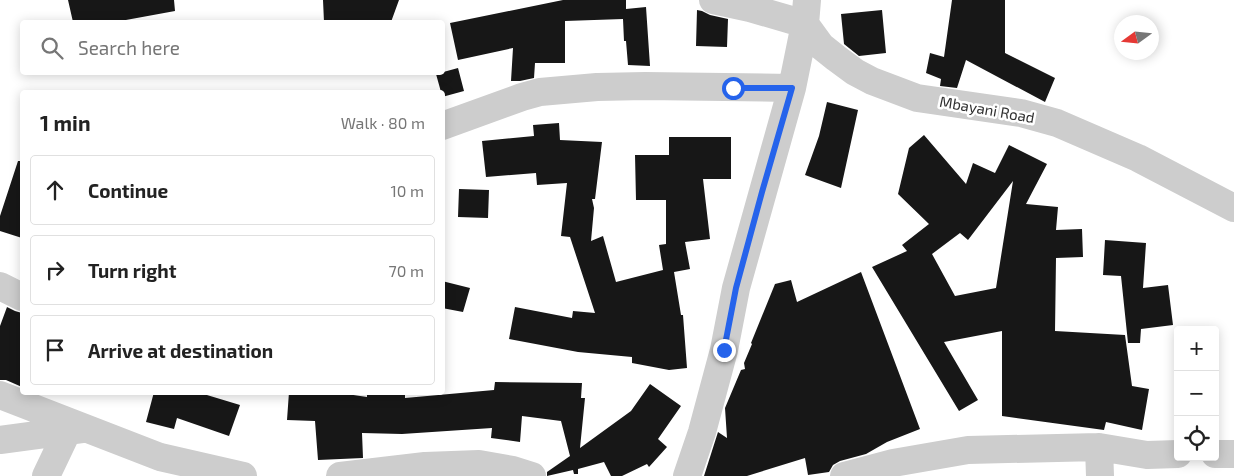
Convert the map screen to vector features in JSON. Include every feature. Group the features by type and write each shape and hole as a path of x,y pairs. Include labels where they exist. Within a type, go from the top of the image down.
{"street":[{"path":"687,476 702,432 724,350 736,288 792,88 806,12 750,8 713,0"},
{"name":"Mbayani Road","path":"806,12 821,46 855,72 872,81 917,98 1021,113 1057,123 1138,158 1234,208"},
{"path":"445,125 540,92 598,87 645,86 792,88"},
{"path":"0,286 20,296"},
{"path":"0,395 77,430 160,457 244,476"},
{"path":"0,440 77,430"},
{"path":"46,476 77,430"},
{"path":"844,476 893,463 968,450 1099,447 1147,455 1174,454"},
{"path":"1099,447 1100,476"},
{"path":"1219,454 1234,454"},
{"path":"340,476 425,466 479,464 513,470 532,476"}],"building":[{"path":"68,0 174,0 175,11 126,20 73,20"},
{"path":"323,0 399,0 392,20 324,20"},
{"path":"563,0 626,0 626,9 646,7 650,66 628,65 623,19 565,21 565,63 535,63 534,78 511,81 513,48 458,60 450,23"},
{"path":"952,0 1005,0 1005,53 1055,78 1045,102 966,60 957,88 940,86 941,79 926,73 930,53 944,57"},
{"path":"697,10 728,19 727,47 696,46"},
{"path":"882,10 886,53 859,56 844,44 841,14"},
{"path":"458,68 464,91 445,96 445,90 440,90 436,75 445,75 445,72"},
{"path":"827,102 858,110 841,188 805,175 819,136"},
{"path":"559,123 560,140 602,142 595,199 592,199 594,208 591,241 603,236 616,282 663,270 659,245 666,244 666,200 636,200 635,155 669,155 669,137 731,137 731,179 703,179 710,239 685,242 690,269 674,272 681,315 683,315 687,368 669,370 632,363 632,357 578,352 509,339 515,307 572,318 573,311 595,313 570,237 561,236 567,183 537,185 536,173 486,177 482,141 534,136 533,125"},
{"path":"924,135 966,184 973,163 995,173 1009,145 1047,164 1026,204 1058,207 1056,230 1082,229 1083,257 1056,258 1055,331 1125,335 1132,386 1149,389 1142,430 1106,422 1104,430 1002,416 1002,331 944,342 978,400 959,411 872,267 907,251 902,245 929,224 898,194 909,148","holes":["1013,181 996,288 955,296 932,254 960,233 968,240"]},
{"path":"18,161 20,161 20,237 0,231 0,216"},
{"path":"459,189 489,190 488,218 458,217"},
{"path":"1105,240 1146,243 1143,288 1168,285 1173,325 1141,329 1140,343 1128,343 1121,276 1103,275"},
{"path":"861,272 920,429 887,442 866,454 840,461 833,465 829,472 808,475 805,458 747,476 704,476 718,432 727,438 725,408 741,370 745,369 744,363 751,343 775,284 791,280 797,302"},
{"path":"445,282 470,288 463,312 445,309"},
{"path":"7,307 20,312 20,386 6,380 0,380 0,326"},
{"path":"495,382 582,383 581,398 585,398 580,448 631,411 650,384 681,406 658,439 667,447 649,467 647,464 622,476 611,476 604,462 578,469 578,474 574,474 573,470 547,476 547,472 570,456 561,421 522,416 520,442 491,438 492,428 402,434 362,433 363,458 318,460 315,421 287,420 289,395 353,395 367,397 367,395 405,395 405,398 494,390"},
{"path":"153,395 207,395 240,405 229,436 177,418 174,429 146,422"}],"route":[{"path":"724,350 736,288 792,88 733,88"}]}
